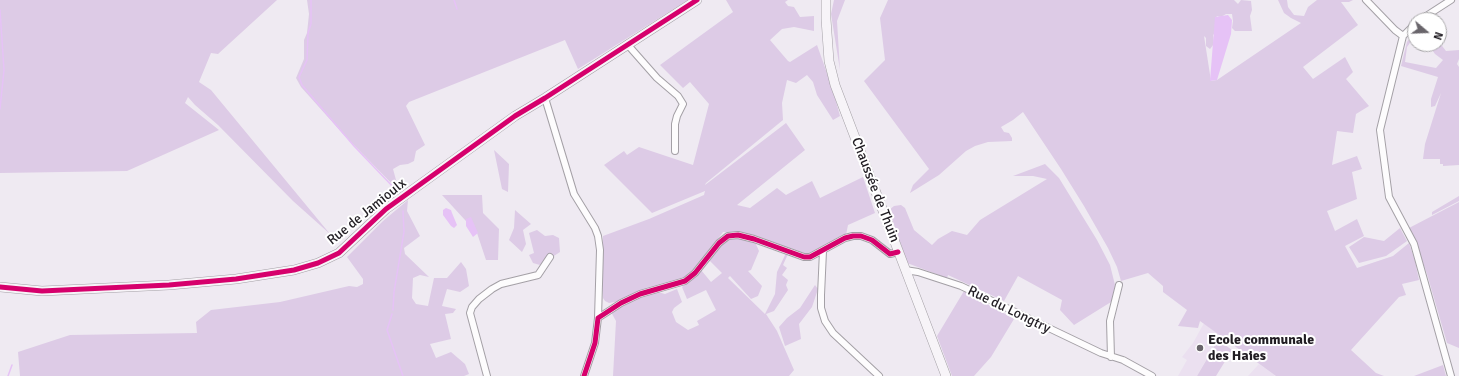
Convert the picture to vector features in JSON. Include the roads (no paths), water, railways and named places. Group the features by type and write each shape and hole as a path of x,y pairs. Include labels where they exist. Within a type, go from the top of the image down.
{"street":[{"name":"Rue de Jamioulx","path":"0,287 42,291 236,280 294,270 318,263 339,253 386,209 515,116 697,0"},
{"name":"Chaussée de Thuin","path":"826,0 829,61 835,85 946,376"},
{"path":"1366,0 1395,30 1403,36"},
{"path":"1432,12 1451,0"},
{"path":"1407,32 1403,36 1402,46 1380,130 1381,141 1389,197 1414,244 1451,376"},
{"path":"627,44 657,78 678,96 683,104 675,124 675,151"},
{"path":"545,98 574,194 595,228 600,250 598,318 595,343 584,376"},
{"path":"598,318 621,303 640,294 681,283 690,278 719,243 728,236 738,235 754,239 804,257 810,257 845,238 853,236 861,236 872,240 890,254 898,252"},
{"path":"823,251 820,295 821,308 826,322 833,333 879,376"},
{"path":"487,376 470,313 472,307 479,299 501,284 538,275 550,257"},
{"name":"Rue du Longtry","path":"905,270 918,272 961,286 1111,357 1123,360 1144,374 1152,376"},
{"path":"1111,357 1110,321 1119,285"}],"waterway":[{"path":"311,0 311,24 308,33 307,60 299,77 302,85 354,146 396,190"},
{"path":"454,0 457,9"},
{"path":"0,10 4,70 0,109"},
{"path":"393,310 394,292 404,232 403,211"},
{"path":"392,314 387,330 403,376"},
{"path":"8,376 12,365"}],"place":[{"name":"Ecole communale des Haies","path":"1200,348"}]}
